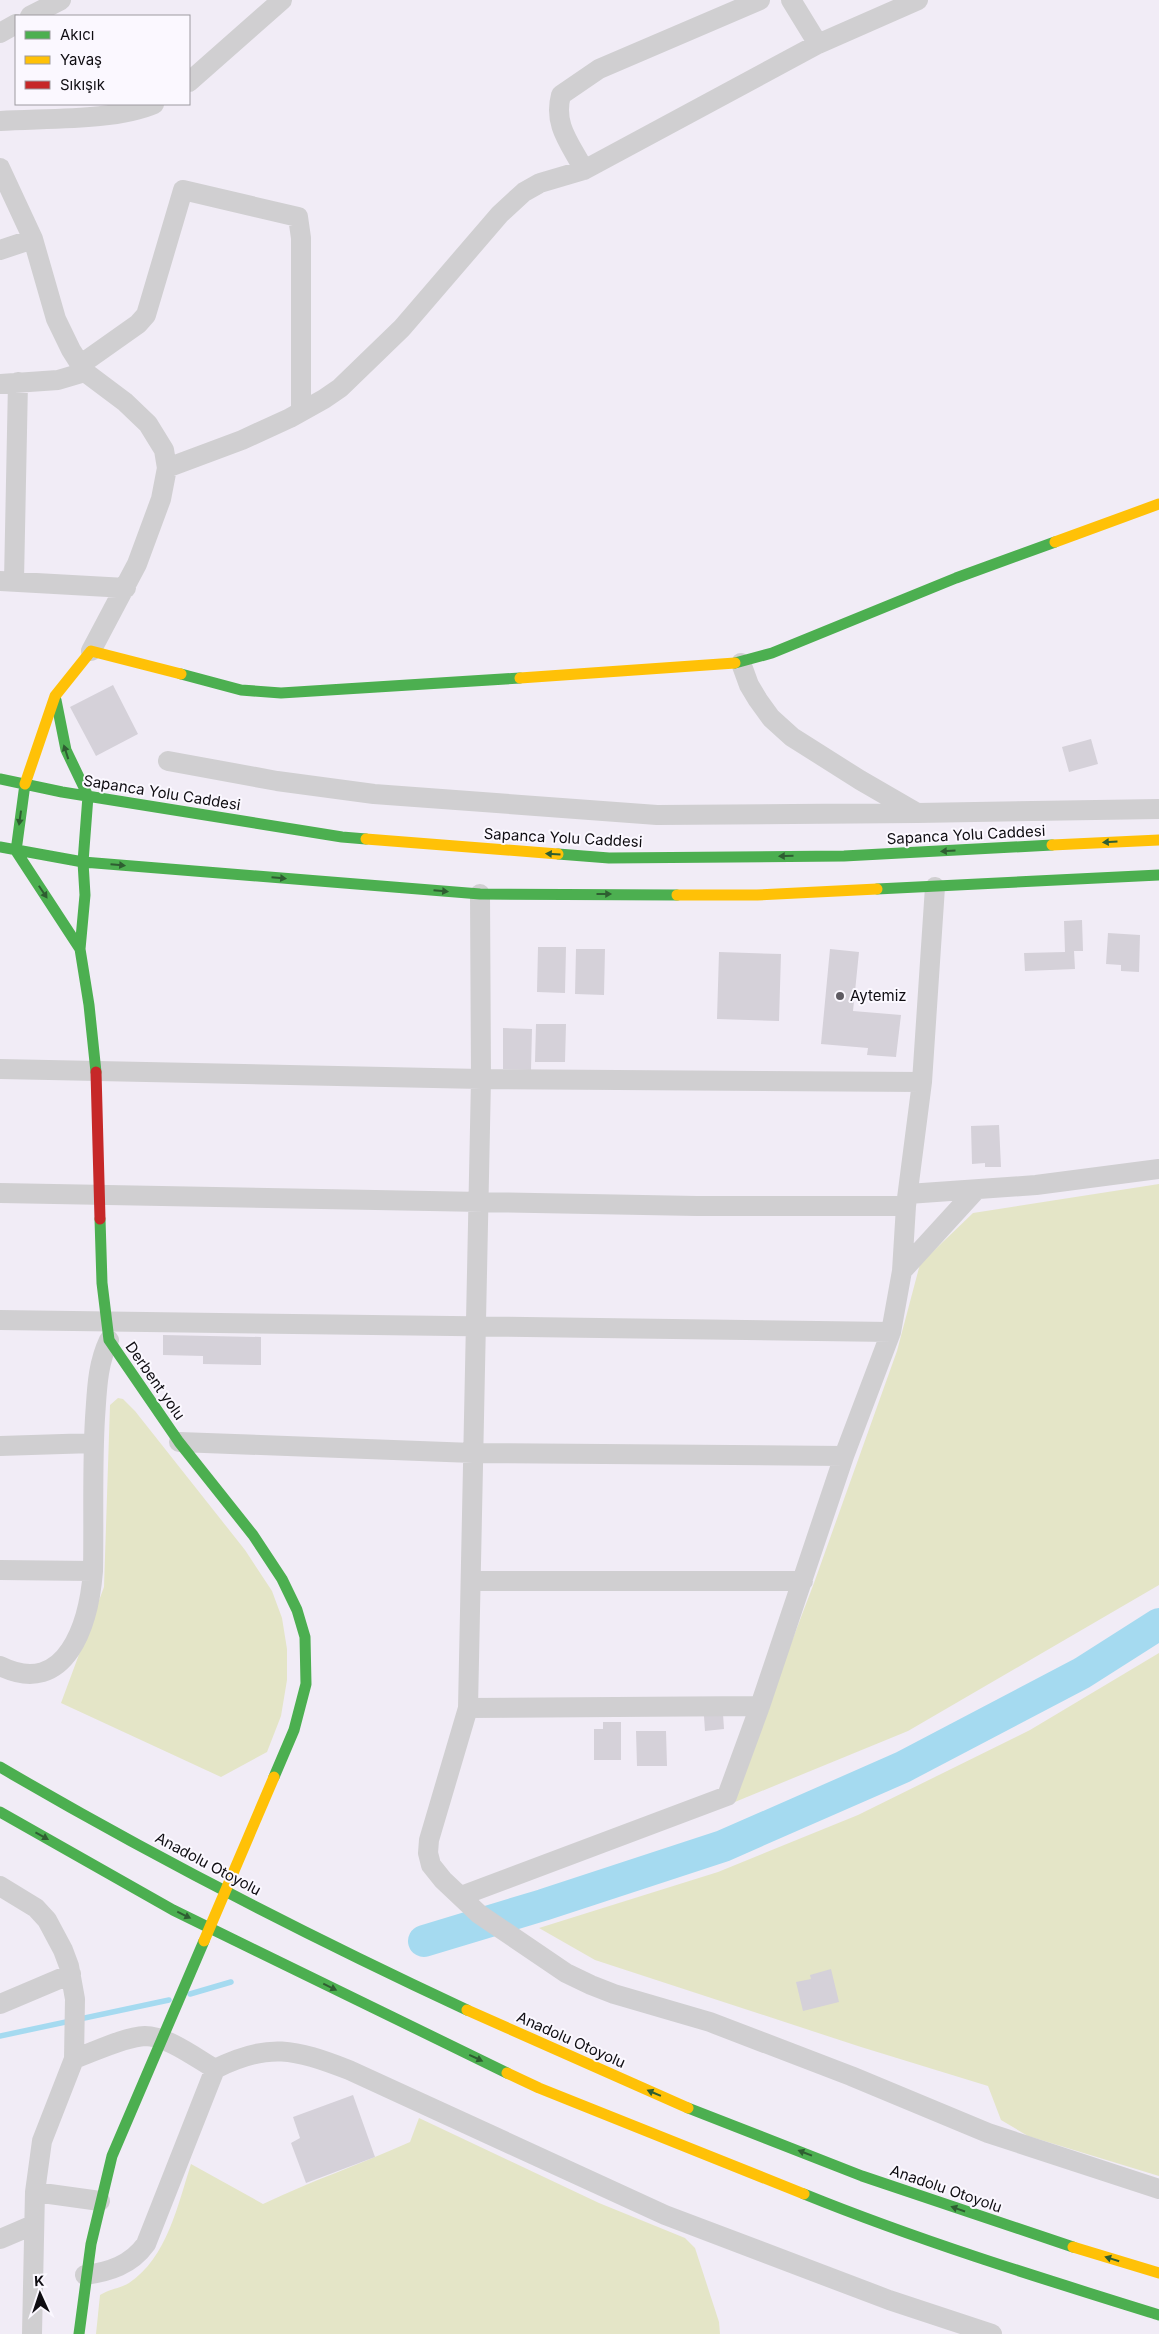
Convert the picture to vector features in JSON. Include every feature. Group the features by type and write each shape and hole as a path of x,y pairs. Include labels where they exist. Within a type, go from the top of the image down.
{"main road":[{"path":"80,950 69,930 16,851 25,784 55,696 91,651 241,690 281,693 741,663 772,653 956,578 1159,504"},
{"path":"55,696 58,724 64,748 88,796 83,862 85,895 80,950"},
{"name":"Sapanca Yolu Caddesi","path":"0,779 88,796 342,837 608,858 844,856 1159,840"},
{"path":"0,847 83,862 480,894 758,895 1159,875"},
{"name":"Derbent yolu","path":"79,2334 85,2275 100,2201 112,2156 294,1730 306,1684 307,1660 304,1637 296,1610 282,1579 253,1535 179,1442 108,1331 102,1283 96,1071 89,1005 80,950"},
{"name":"Anadolu Otoyolu","path":"0,1766 223,1890 397,1979 553,2050 702,2113 861,2175 1021,2231 1159,2273"},
{"path":"0,1812 173,1910 539,2088 850,2213 1014,2270 1159,2315"}],"street":[{"path":"32,15 61,0"},
{"path":"190,81 282,0"},
{"path":"584,170 558,121 557,109 561,95 599,69 760,0"},
{"path":"791,0 818,44"},
{"path":"167,468 242,440 301,412 340,388 408,321 513,200 540,183 584,170 818,44 918,0"},
{"path":"0,33 15,25"},
{"path":"0,121 104,115 150,105"},
{"path":"0,168 33,239 56,319 82,369 125,402 148,424 164,450 167,468 161,499 126,588 91,651"},
{"path":"126,588 7,581 9,383 58,380 82,369 138,324 146,315 183,190 298,217 300,238 301,412"},
{"path":"0,250 33,239"},
{"path":"741,663 758,700 771,718 792,737 916,813"},
{"path":"168,761 277,781 374,794 648,814 916,813 1159,809"},
{"path":"461,1896 727,1796 760,1706 844,1456 891,1332 902,1270 907,1200 922,1082 935,887"},
{"path":"480,894 480,1079 468,1708 429,1840 428,1853 431,1865 442,1880 479,1914 566,1973 614,1994 710,2022 851,2076 988,2133 1159,2189"},
{"path":"0,1069 480,1079 922,1082"},
{"path":"0,1193 478,1202 907,1200 976,1190 1036,1186 1159,1169"},
{"path":"902,1270 976,1190"},
{"path":"0,1320 108,1331 476,1328 891,1332"},
{"path":"0,1666 17,1673 34,1674 49,1669 62,1661 82,1628 90,1598 93,1571 94,1443 99,1365 108,1331"},
{"path":"179,1442 473,1453 844,1456"},
{"path":"0,1446 94,1443"},
{"path":"0,1570 93,1571"},
{"path":"471,1581 803,1581"},
{"path":"468,1708 760,1706"},
{"path":"0,1886 36,1908 47,1920 63,1950 71,1974 75,1999 74,2059 42,2141 34,2192 32,2334"},
{"path":"0,2004 71,1974"},
{"path":"74,2059 134,2038 146,2036 156,2038 183,2050 215,2069"},
{"path":"85,2275 116,2268 138,2255 146,2244 215,2069 254,2053 272,2050 313,2056 349,2070 665,2215 889,2300 992,2334"},
{"path":"34,2192 100,2201"},
{"path":"0,2239 33,2225"}],"green space":[{"path":"1159,1184 1159,1585 908,1731 730,1804 814,1583 897,1351 920,1264 973,1213"},
{"path":"118,1398 123,1399 135,1411 245,1550 272,1591 282,1618 287,1649 287,1680 281,1716 267,1752 221,1777 61,1703 104,1587 110,1405"},
{"path":"1159,1653 1159,2176 1028,2136 1001,2120 988,2086 861,2047 595,1960 539,1928 718,1872 858,1815 1030,1730"},
{"path":"419,2118 599,2203 685,2238 695,2248 719,2322 720,2334 96,2334 100,2295 129,2283 153,2259 162,2245 176,2213 191,2164 263,2204 410,2142"}],"building":[{"path":"113,685 138,734 96,756 70,707"},
{"path":"1091,739 1098,764 1069,772 1062,747"},
{"path":"1082,920 1083,951 1074,951 1075,969 1025,971 1024,953 1065,952 1064,921"},
{"path":"1108,933 1140,935 1139,972 1121,971 1121,965 1106,964"},
{"path":"538,947 566,947 565,993 537,992"},
{"path":"576,949 605,949 604,995 575,994"},
{"path":"830,949 859,952 853,1011 901,1015 896,1057 867,1055 868,1048 821,1044"},
{"path":"719,952 781,954 779,1021 717,1019"},
{"path":"536,1024 566,1024 565,1062 535,1062"},
{"path":"503,1028 532,1029 531,1070 503,1069"},
{"path":"999,1125 1001,1167 985,1167 985,1163 972,1164 971,1126"},
{"path":"163,1335 261,1337 261,1365 203,1364 203,1356 163,1355"},
{"path":"723,1714 724,1729 705,1731 704,1716"},
{"path":"603,1722 621,1722 621,1760 594,1760 594,1729 603,1729"},
{"path":"636,1731 666,1731 667,1766 637,1766"},
{"path":"831,1969 839,2002 803,2011 796,1982 811,1979 810,1975"},
{"path":"353,2095 375,2157 306,2183 291,2143 300,2138 293,2117"}],"waterway":[{"path":"424,1941 543,1905 723,1846 903,1767 1082,1673 1159,1624"},
{"path":"190,1994 231,1982"},
{"path":"0,2036 169,2000"}],"traffic: fast":[{"path":"735,663 772,653 956,578 1055,542"},
{"path":"181,674 241,690 281,693 520,678"},
{"path":"56,700 66,750 88,796"},
{"path":"0,779 62,792 342,837 366,839"},
{"path":"16,851 25,784"},
{"path":"83,862 88,796"},
{"path":"558,854 609,858 844,856 1052,845"},
{"path":"0,847 83,862 480,894 677,895"},
{"path":"16,851 80,949"},
{"path":"83,862 85,895 80,949 89,1005 96,1072"},
{"path":"877,889 1159,875"},
{"path":"100,1219 102,1283 109,1340 179,1442 253,1535 282,1579 297,1610 305,1637 306,1684 294,1730 274,1777"},
{"path":"0,1767 115,1832 231,1894 467,2010"},
{"path":"0,1812 173,1910 507,2073"},
{"path":"79,2334 91,2244 112,2156 204,1941"},
{"path":"688,2108 862,2176 1073,2247"},
{"path":"804,2194 936,2243 1159,2315"}],"traffic: slow":[{"path":"1055,542 1159,504"},
{"path":"25,784 55,696 91,651 181,674"},
{"path":"520,678 735,663"},
{"path":"366,839 558,854"},
{"path":"1052,845 1159,840"},
{"path":"677,895 757,895 877,889"},
{"path":"204,1941 274,1777"},
{"path":"467,2010 688,2108"},
{"path":"507,2073 539,2088 804,2194"},
{"path":"1073,2247 1159,2273"}],"traffic: jam":[{"path":"96,1072 100,1219"}],"place":[{"name":"Aytemiz","path":"840,996"}]}
